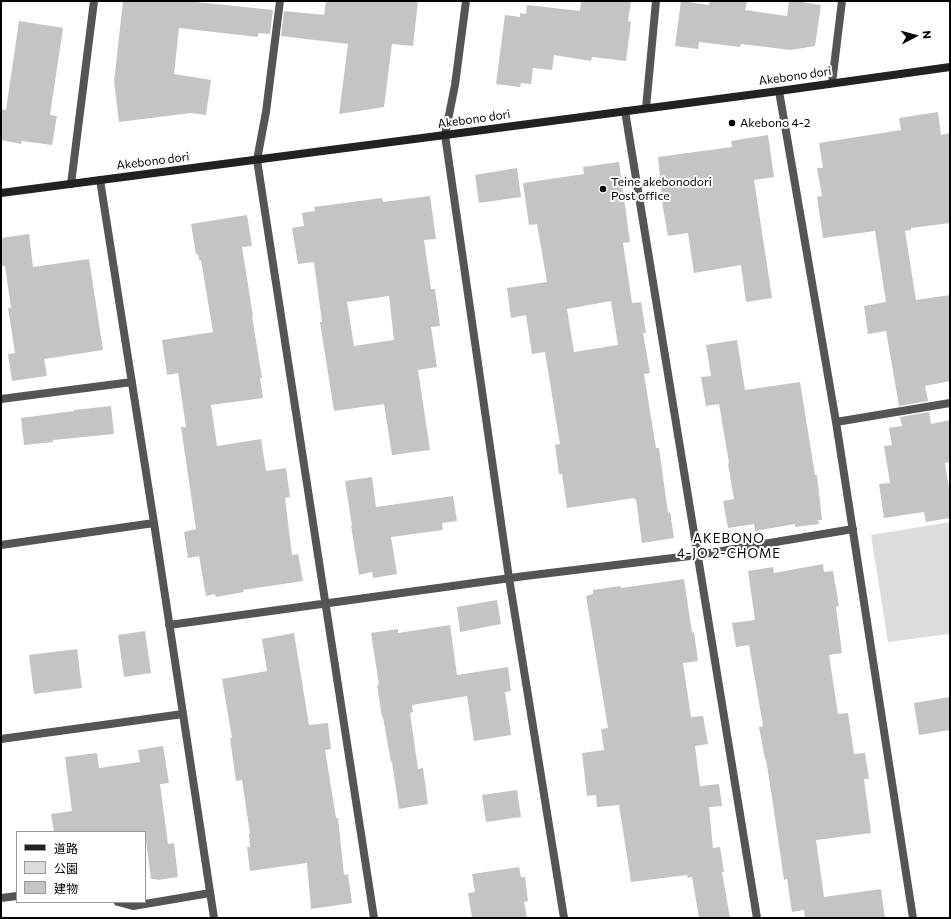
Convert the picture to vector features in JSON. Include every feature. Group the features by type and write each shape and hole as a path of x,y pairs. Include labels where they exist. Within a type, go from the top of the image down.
{"street":[{"path":"71,184 94,1"},
{"path":"280,1 266,112 257,160 374,918"},
{"path":"466,1 456,85 445,135 509,578 564,918"},
{"path":"646,108 656,1"},
{"path":"832,83 842,1"},
{"name":"Akebono dori","path":"1,193 779,91 950,67"},
{"path":"779,91 836,422 913,918"},
{"path":"625,111 757,918"},
{"path":"100,180 170,625 214,918"},
{"path":"1,399 132,382"},
{"path":"836,422 950,403"},
{"path":"1,545 154,523"},
{"path":"170,625 509,578 698,555 852,529"},
{"path":"1,739 183,714"},
{"path":"122,903 132,906 210,893"},
{"path":"1,898 16,896"}],"green space":[{"path":"950,522 950,634 888,642 871,535"}],"building":[{"path":"123,1 187,1 273,10 270,34 258,33 258,37 179,28 174,74 211,80 206,115 191,113 119,122 114,82"},
{"path":"326,1 418,1 413,46 392,44 384,107 339,114 348,44 281,36 284,11 324,15"},
{"path":"581,1 631,1 628,21 631,22 626,61 592,57 591,61 554,55 552,70 533,68 531,84 521,83 520,87 496,84 505,15 520,17 520,13 526,14 527,5 580,11"},
{"path":"681,1 709,5 709,1 747,1 745,10 787,16 789,1 821,5 815,46 791,50 741,44 740,47 699,42 698,49 675,46"},
{"path":"19,21 63,28 50,115 57,116 52,145 22,141 21,144 1,140 1,109 6,110"},
{"path":"938,112 941,135 950,133 950,223 911,228 911,230 905,231 916,300 950,295 950,381 925,386 928,401 899,406 886,331 868,334 864,306 886,302 875,231 823,238 817,197 822,196 817,168 823,168 819,143 901,130 899,118"},
{"path":"768,135 774,177 754,180 772,298 746,302 741,265 694,273 688,233 668,236 663,208 658,157 732,147 731,141"},
{"path":"619,162 630,242 623,243 632,303 641,302 646,333 643,333 650,373 644,374 656,448 659,448 668,513 670,512 674,538 642,543 636,499 635,500 634,498 567,508 562,474 559,474 555,445 560,444 545,352 532,354 526,315 511,318 507,288 547,282 537,224 529,225 523,183 584,174 583,167","holes":["611,301 618,345 574,352 567,309"]},
{"path":"517,168 521,197 479,203 475,175"},
{"path":"430,196 436,239 424,240 431,289 435,289 440,326 431,327 437,367 418,370 430,450 392,455 384,404 334,411 320,322 322,322 314,262 298,264 292,228 304,226 302,213 315,211 314,207 382,198 383,202","holes":["389,296 394,340 354,346 347,302"]},
{"path":"247,215 252,246 242,247 262,378 260,378 263,398 211,405 217,446 261,439 266,471 286,468 290,497 285,498 292,555 298,554 303,581 243,590 244,592 216,597 215,594 206,596 199,556 188,558 184,532 196,529 181,427 186,427 178,373 167,375 162,340 213,332 201,260 199,260 198,254 196,254 191,224"},
{"path":"29,234 33,267 89,259 103,350 44,359 47,376 12,381 8,354 15,353 8,308 11,308 5,266 1,266 1,238"},
{"path":"737,340 745,390 800,382 815,475 817,475 822,520 818,520 819,524 795,527 795,524 755,531 754,524 728,528 723,501 734,499 719,404 706,406 701,377 711,376 706,345"},
{"path":"111,406 114,434 53,440 53,442 24,445 21,418"},
{"path":"929,412 931,424 950,420 950,462 945,463 950,494 950,518 926,522 924,512 884,518 879,484 890,483 884,446 892,445 889,428 902,426 900,417"},
{"path":"372,477 376,507 453,496 457,521 442,523 443,530 391,537 397,574 373,578 372,572 359,575 345,481"},
{"path":"823,564 824,572 833,571 839,606 836,607 842,653 829,655 838,714 848,713 854,754 865,753 869,779 864,779 871,833 816,840 824,897 881,889 885,918 805,918 804,910 792,912 787,879 784,880 766,759 759,727 763,726 749,645 736,647 732,623 755,620 748,571 773,567 774,573"},
{"path":"684,579 692,633 694,632 698,661 683,663 691,717 703,716 708,744 695,746 700,786 719,784 722,806 709,807 713,848 720,847 724,872 722,872 730,918 699,918 692,877 688,878 687,875 631,882 619,805 597,807 596,795 587,796 582,753 604,750 601,729 608,728 586,596 593,594 593,590 620,586 621,588"},
{"path":"497,600 501,624 460,632 457,607"},
{"path":"450,625 457,675 508,667 511,691 505,692 511,735 474,741 467,696 412,705 413,712 410,713 418,769 423,768 428,804 399,809 392,762 382,717 371,633 398,629 398,633"},
{"path":"145,631 151,673 124,677 118,635"},
{"path":"294,633 309,725 328,723 331,749 325,750 336,818 338,818 344,875 348,874 352,903 311,909 307,863 250,871 247,847 250,847 250,834 242,780 236,781 230,738 232,738 222,679 267,671 262,639"},
{"path":"77,649 82,688 34,694 29,655"},
{"path":"950,697 950,730 919,735 914,703"},
{"path":"163,746 169,783 160,784 168,844 174,843 178,877 157,880 151,879 146,831 54,831 51,814 72,811 65,757 97,753 99,768 140,762 138,750"},
{"path":"517,790 521,817 486,822 482,795"},
{"path":"519,867 521,877 525,877 528,901 524,902 527,918 472,918 468,893 475,892 472,874"}],"place":[{"name":"Akebono 4-2","path":"732,123"},
{"name":"Teine akebonodori Post office","path":"603,189"}],"district":[{"name":"AKEBONO 4-JO 2-CHOME","path":"729,546"}]}
